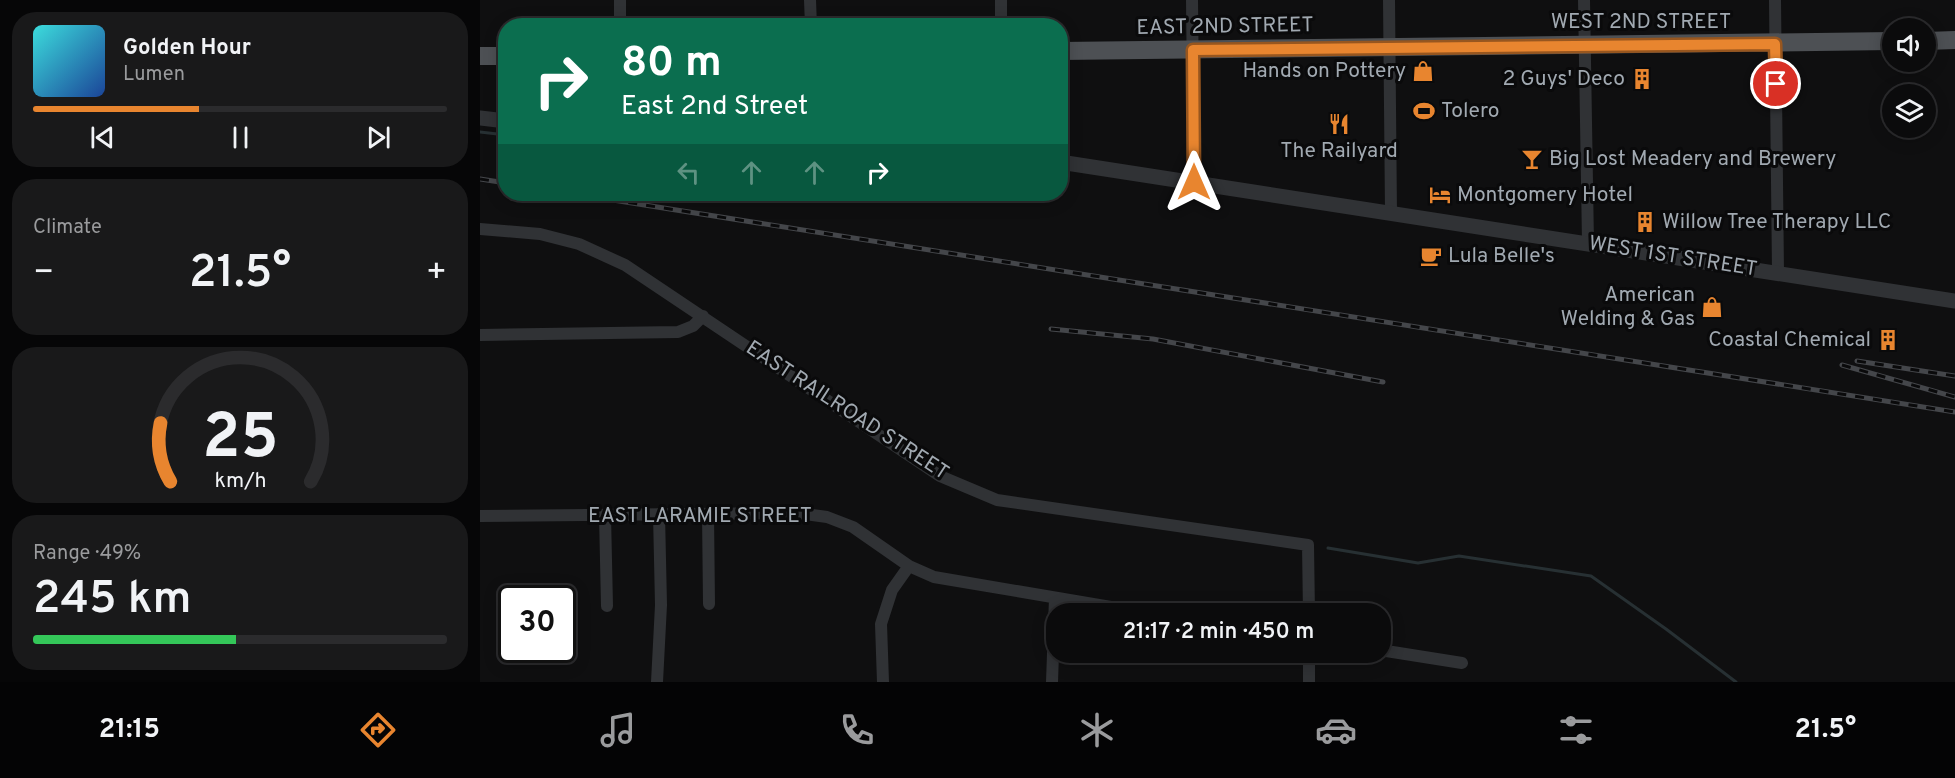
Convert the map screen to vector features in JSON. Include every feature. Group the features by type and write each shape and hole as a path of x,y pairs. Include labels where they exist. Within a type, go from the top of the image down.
{"main road":[{"path":"1936,41 1955,40"},
{"name":"WEST 2ND STREET","path":"1389,48 1882,41"},
{"name":"EAST 2ND STREET","path":"1068,51 1389,48"},
{"path":"480,56 498,56"}],"street":[{"path":"620,0 620,18"},
{"path":"810,0 811,18"},
{"path":"1001,0 1001,18"},
{"path":"1192,0 1194,182"},
{"path":"1389,0 1391,213"},
{"path":"1584,0 1588,243"},
{"path":"1775,0 1778,273"},
{"path":"480,118 498,120"},
{"name":"WEST 1ST STREET","path":"1068,163 1955,301"},
{"name":"EAST RAILROAD STREET","path":"480,228 540,234 579,244 625,265 940,476 997,500 1308,545 1309,603"},
{"path":"480,335 678,332 693,326 703,316"},
{"name":"EAST LARAMIE STREET","path":"480,516 798,513 828,517 853,528 909,566 933,577 1085,603"},
{"path":"657,682 661,605 659,514"},
{"path":"708,514 709,604"},
{"path":"605,515 607,606"},
{"path":"883,682 881,624 892,590 909,566"},
{"path":"1052,682 1055,598"},
{"path":"1391,652 1462,663"},
{"path":"1309,663 1309,682"}],"waterway":[{"path":"480,132 498,134"},
{"path":"1328,548 1418,563 1459,556 1591,576 1736,682"}],"railway":[{"path":"480,179 498,182"},
{"path":"619,201 1955,412"},
{"path":"1051,329 1153,339 1383,382"},
{"path":"1857,361 1955,376"},
{"path":"1842,365 1955,397"}],"place":[{"name":"Hands on Pottery","path":"1423,71"},
{"name":"2 Guys' Deco","path":"1642,79"},
{"name":"Tolero","path":"1424,111"},
{"name":"The Railyard","path":"1339,124"},
{"name":"Big Lost Meadery and Brewery","path":"1532,159"},
{"name":"Montgomery Hotel","path":"1440,195"},
{"name":"Willow Tree Therapy LLC","path":"1645,222"},
{"name":"Lula Belle's","path":"1431,256"},
{"name":"American Welding & Gas","path":"1712,307"},
{"name":"Coastal Chemical","path":"1888,340"}],"route":[{"path":"1194,182 1193,50 1775,44 1776,84"}]}
